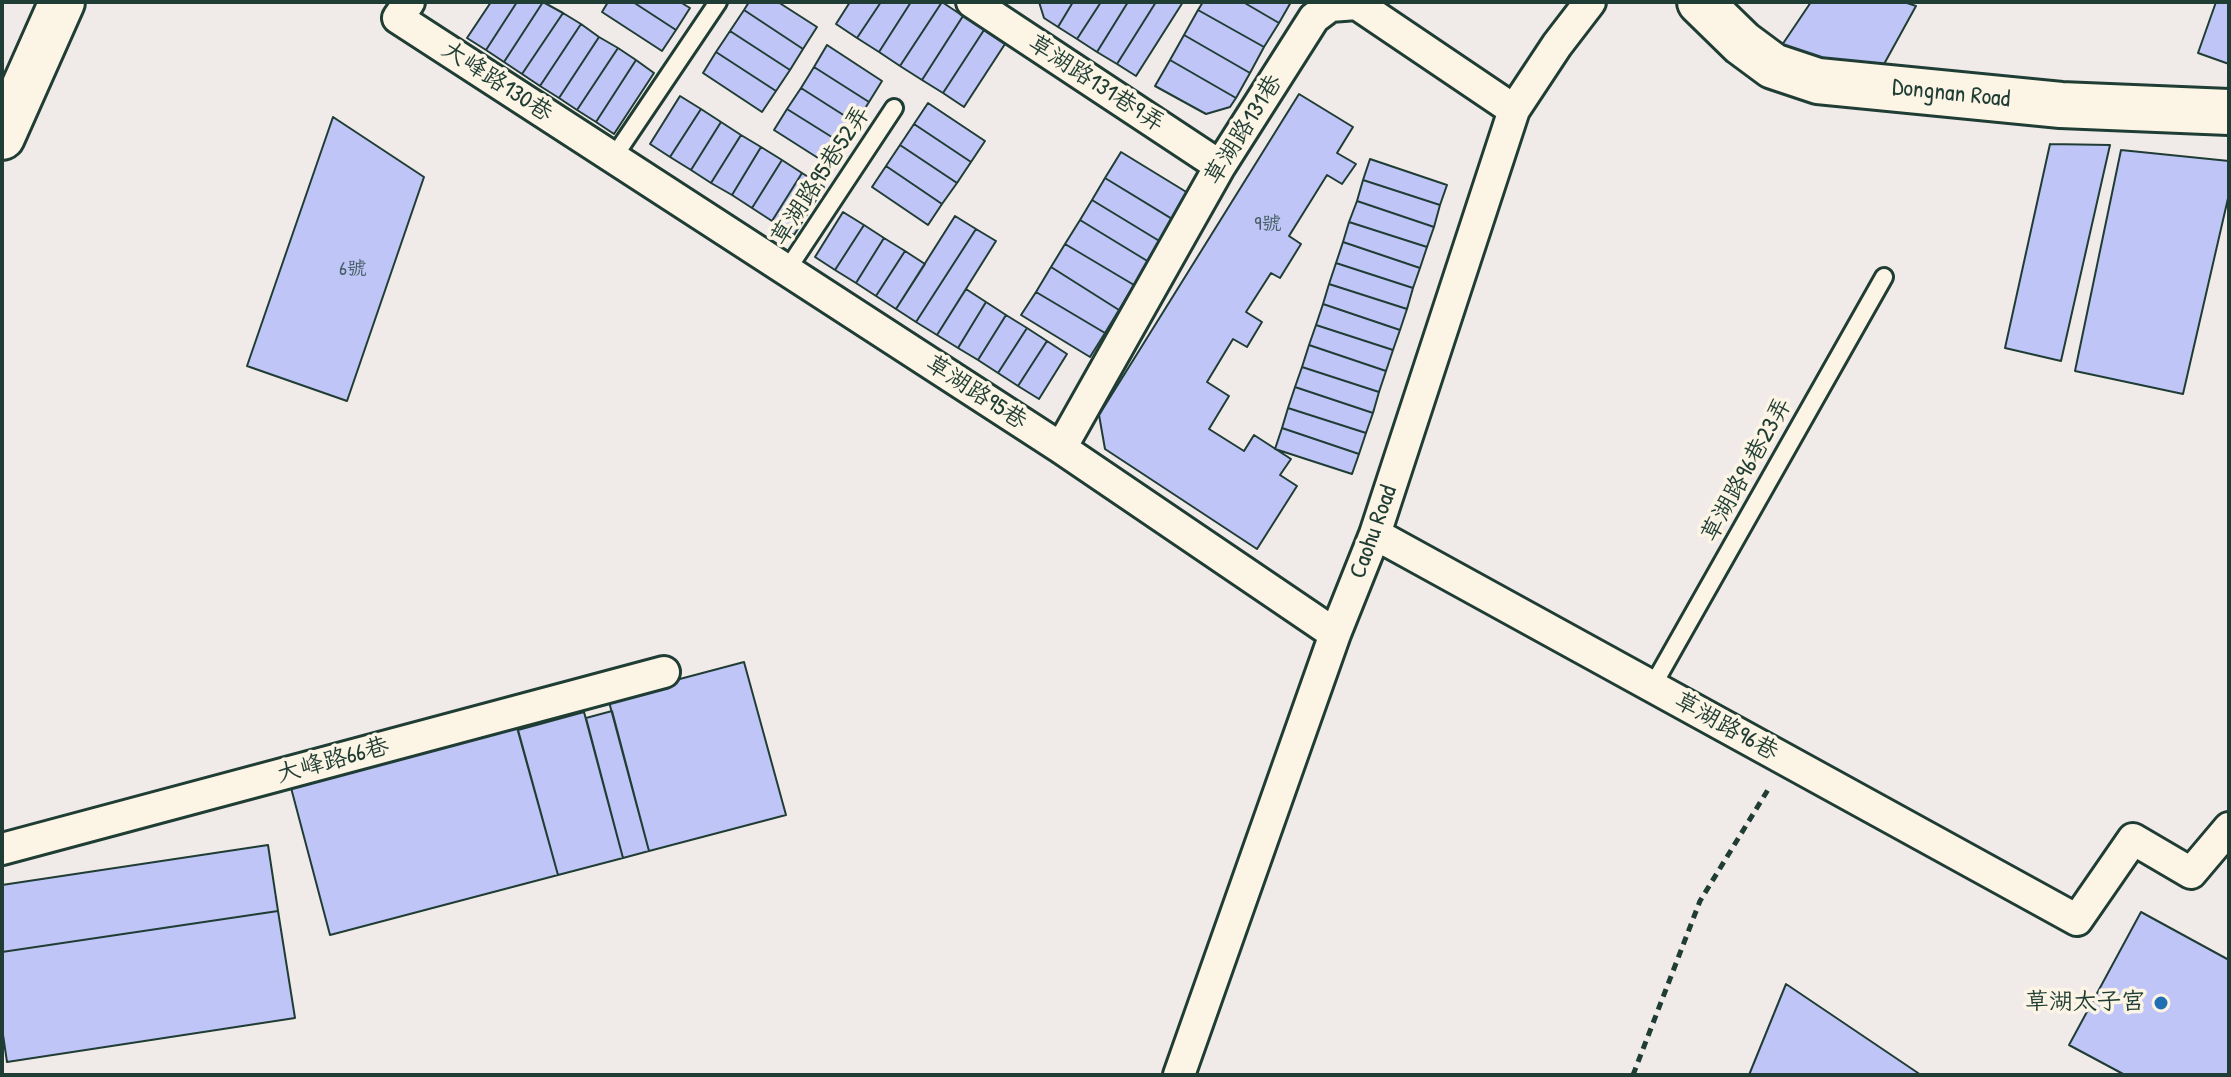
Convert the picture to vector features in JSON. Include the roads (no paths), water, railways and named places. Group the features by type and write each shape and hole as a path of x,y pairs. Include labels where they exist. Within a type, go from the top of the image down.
{"street":[{"path":"2,137 62,2"},
{"name":"大峰路130巷","path":"409,2 398,18 613,158"},
{"name":"Caohu Road","path":"1179,1075 1335,634 1375,534 1514,110 1590,2"},
{"name":"Dongnan Road","path":"1700,2 1742,43 1773,66 1818,81 2061,105 2229,112"},
{"name":"草湖路131巷","path":"1061,448 1220,166 1314,18 1330,6 1357,4 1514,110"},
{"name":"草湖路131巷9弄","path":"991,7 1220,166"},
{"name":"草湖路95巷","path":"613,158 1061,448 1335,634"},
{"name":"草湖路96巷","path":"1375,534 2077,920 2133,839 2191,873 2229,828"},
{"name":"大峰路66巷","path":"2,849 664,672"}],"lane":[{"path":"613,158 718,2"},
{"name":"草湖路95巷52弄","path":"787,270 894,108"},
{"name":"草湖路96巷23弄","path":"1652,687 1884,277"}],"place":[{"name":"草湖太子宮","path":"2161,1003"}]}
